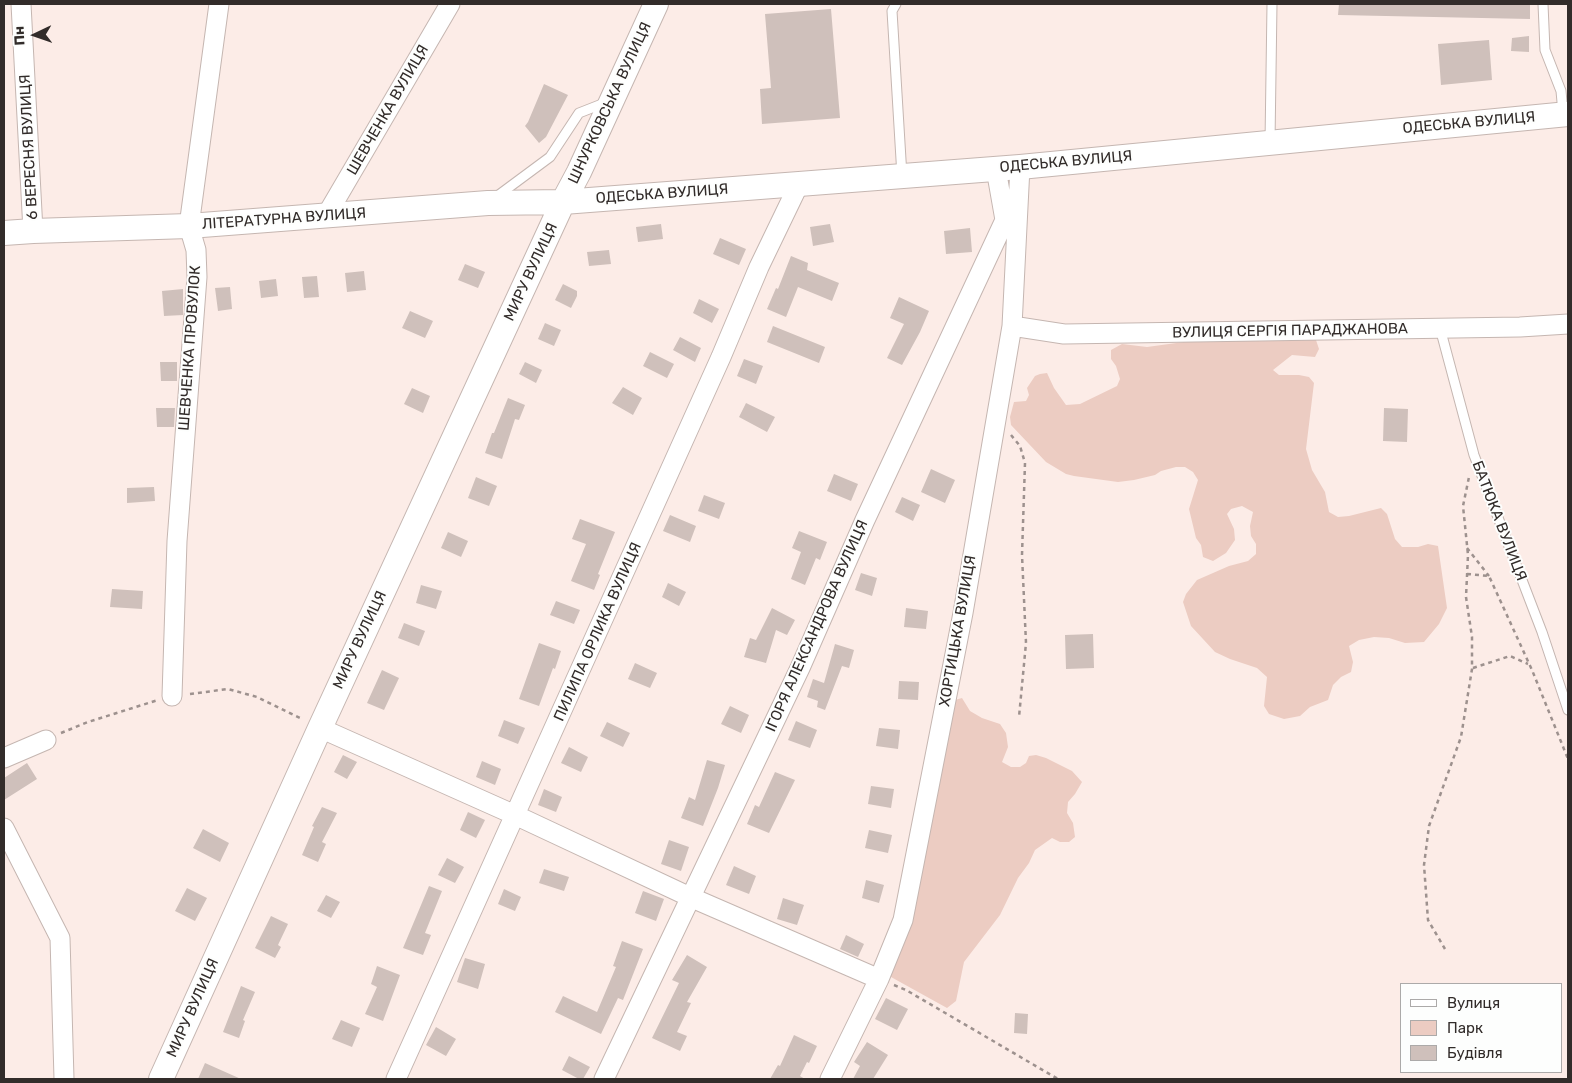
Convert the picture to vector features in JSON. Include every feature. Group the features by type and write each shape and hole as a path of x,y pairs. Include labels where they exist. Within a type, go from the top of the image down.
{"street":[{"name":"6 ВЕРЕСНЯ ВУЛИЦЯ","path":"21,4 33,231"},
{"name":"ШЕВЧЕНКА ПРОВУЛОК","path":"172,696 177,541 197,277 196,250 189,226 219,4"},
{"name":"ШЕВЧЕНКА ВУЛИЦЯ","path":"326,216 450,4"},
{"name":"ШНУРКОВСЬКА ВУЛИЦЯ","path":"563,202 579,172 656,4"},
{"name":"ОДЕСЬКА ВУЛИЦЯ","path":"563,202 1020,167 1566,114"},
{"name":"ХОРТИЦЬКА ВУЛИЦЯ","path":"830,1079 879,979 903,920 963,613 1012,326 1020,167"},
{"name":"ІГОРЯ АЛЕКСАНДРОВА ВУЛИЦЯ","path":"604,1079 800,668 865,520 1005,220 996,168"},
{"name":"ПИЛИПА ОРЛИКА ВУЛИЦЯ","path":"396,1079 722,357 759,267 799,184"},
{"name":"ЛІТЕРАТУРНА ВУЛИЦЯ","path":"4,233 189,226 488,203 563,202"},
{"name":"МИРУ ВУЛИЦЯ","path":"161,1079 320,728 563,202"},
{"name":"ВУЛИЦЯ СЕРГІЯ ПАРАДЖАНОВА","path":"1012,326 1064,334 1568,324"},
{"path":"320,728 690,897 879,979"},
{"path":"4,758 46,740"},
{"path":"4,828 60,938 64,1079"}],"lane":[{"path":"896,4 892,11 902,176"},
{"path":"1270,142 1272,4"},
{"path":"1543,4 1545,50 1561,91 1566,114"},
{"path":"488,203 550,157 579,113 612,100"},
{"name":"БАТЮКА ВУЛИЦЯ","path":"1440,328 1474,455 1542,632 1568,710"}],"path":[{"path":"996,424 1008,432 1020,446 1025,463 1022,555 1026,643 1020,717"},
{"path":"1446,949 1428,920 1424,865 1429,826 1461,737 1472,669 1472,637 1466,597 1467,548 1463,506 1474,455"},
{"path":"1467,548 1489,576 1530,665 1568,759"},
{"path":"1467,574 1489,576"},
{"path":"1472,669 1510,656 1530,665"},
{"path":"879,979 906,990 1058,1079"}],"green space":[{"path":"1310,337 1316,340 1319,349 1315,357 1292,355 1273,370 1279,375 1309,377 1314,383 1306,449 1312,470 1325,492 1329,512 1338,517 1381,508 1387,514 1395,539 1402,547 1418,547 1428,544 1438,546 1447,608 1439,624 1424,642 1405,643 1389,638 1374,637 1359,640 1349,646 1353,662 1351,672 1341,677 1333,685 1328,700 1310,707 1300,716 1284,719 1269,714 1264,706 1267,677 1257,668 1215,652 1191,626 1183,602 1186,594 1197,580 1229,566 1248,561 1256,554 1256,544 1251,536 1250,526 1253,512 1242,506 1231,509 1227,514 1234,529 1235,540 1226,553 1213,561 1203,557 1189,509 1198,480 1193,472 1185,467 1176,467 1161,471 1155,475 1118,482 1066,474 1046,462 1011,425 1010,417 1014,402 1026,401 1029,395 1027,388 1035,376 1040,374 1047,373 1054,388 1066,405 1080,404 1117,386 1120,379 1116,366 1111,359 1111,350 1122,344 1147,347 1213,338"},
{"path":"962,698 970,711 982,718 1000,724 1006,733 1008,747 1002,762 1011,767 1020,767 1026,763 1029,756 1036,755 1072,771 1082,782 1068,802 1067,813 1073,823 1075,837 1069,842 1060,842 1052,838 1035,850 1029,863 1018,878 1000,915 964,962 956,1001 947,1008 891,977 889,968 955,700"}],"building":[{"path":"1339,4 1530,4 1530,19 1338,15"},
{"path":"831,9 840,118 762,124 760,89 771,88 765,14"},
{"path":"1529,36 1529,52 1511,51 1512,38"},
{"path":"1489,40 1492,80 1441,85 1438,44"},
{"path":"544,84 568,95 546,137 539,143 525,126"},
{"path":"661,224 663,239 638,242 636,227"},
{"path":"830,224 834,242 813,246 810,227"},
{"path":"970,228 972,252 946,254 944,231"},
{"path":"720,238 746,249 739,265 713,254"},
{"path":"609,250 611,264 589,266 587,252"},
{"path":"791,256 808,263 807,270 839,283 832,301 798,287 786,317 767,309 776,288 778,289"},
{"path":"465,264 485,272 478,288 458,280"},
{"path":"364,271 366,290 347,292 345,273"},
{"path":"317,276 319,297 304,298 302,277"},
{"path":"276,279 278,296 261,298 259,281"},
{"path":"563,284 577,291 577,296 571,308 555,300"},
{"path":"230,287 232,309 218,311 215,288"},
{"path":"183,289 183,315 164,316 162,291"},
{"path":"899,297 929,311 902,365 887,358 904,324 890,318"},
{"path":"699,299 719,309 712,323 693,313"},
{"path":"410,311 433,321 425,338 402,328"},
{"path":"545,323 561,330 554,346 538,339"},
{"path":"773,326 825,347 819,363 767,342"},
{"path":"680,337 701,348 695,362 673,350"},
{"path":"650,352 674,364 667,378 643,366"},
{"path":"744,359 763,366 756,384 737,376"},
{"path":"160,362 177,362 177,381 161,381"},
{"path":"525,362 542,370 536,383 519,374"},
{"path":"623,387 642,398 633,415 612,403"},
{"path":"412,388 430,396 423,413 404,404"},
{"path":"508,398 525,405 519,420 515,419 502,459 485,453"},
{"path":"746,403 775,417 767,432 739,417"},
{"path":"156,408 175,408 174,427 157,427"},
{"path":"1384,408 1408,409 1407,442 1383,441"},
{"path":"931,469 955,480 945,503 921,492"},
{"path":"834,474 858,484 851,501 827,491"},
{"path":"476,477 497,486 489,506 468,498"},
{"path":"154,487 155,501 127,503 127,488"},
{"path":"704,495 725,503 719,519 698,511"},
{"path":"902,497 920,505 913,521 895,512"},
{"path":"670,515 696,526 690,542 663,531"},
{"path":"580,519 615,532 598,574 600,575 594,590 571,581 586,544 572,539"},
{"path":"799,531 827,542 820,560 816,558 805,585 791,579 801,552 792,548"},
{"path":"448,532 468,541 461,557 441,548"},
{"path":"861,573 877,578 872,596 855,590"},
{"path":"668,583 686,592 679,606 662,597"},
{"path":"421,585 442,591 436,609 416,603"},
{"path":"112,589 143,591 142,609 110,607"},
{"path":"556,601 580,610 574,624 550,615"},
{"path":"772,608 795,620 787,635 776,630 766,663 744,657 750,638 756,640"},
{"path":"906,608 928,611 926,629 904,627"},
{"path":"404,623 425,631 419,646 398,638"},
{"path":"1093,634 1094,668 1066,669 1065,635"},
{"path":"539,643 561,651 539,706 519,699"},
{"path":"835,644 854,650 849,668 842,666 825,710 817,707 818,701 807,697 813,679 824,683"},
{"path":"635,663 657,673 650,688 628,679"},
{"path":"382,670 399,678 384,710 367,703"},
{"path":"899,681 919,682 918,700 898,699"},
{"path":"730,706 749,715 741,733 721,724"},
{"path":"504,720 525,728 518,744 498,736"},
{"path":"796,721 817,730 810,748 788,740"},
{"path":"607,722 630,733 623,747 600,736"},
{"path":"879,728 900,730 898,749 876,746"},
{"path":"569,747 588,757 581,772 561,763"},
{"path":"343,755 357,762 347,779 334,772"},
{"path":"707,760 725,765 703,826 681,818 689,797 695,800"},
{"path":"482,761 501,769 495,785 476,777"},
{"path":"27,763 37,779 4,800 4,778"},
{"path":"775,772 795,780 769,833 747,824 755,805 759,807"},
{"path":"871,786 894,789 891,808 868,804"},
{"path":"544,789 562,797 556,812 538,805"},
{"path":"322,807 337,813 322,842 326,844 318,862 302,855 314,827 312,826"},
{"path":"468,812 485,820 476,838 460,830"},
{"path":"203,829 229,843 220,862 193,848"},
{"path":"869,830 892,835 888,853 865,848"},
{"path":"669,840 689,847 681,871 661,864"},
{"path":"447,858 464,867 455,883 438,875"},
{"path":"734,866 756,876 749,894 726,885"},
{"path":"544,869 569,877 564,891 539,883"},
{"path":"866,880 884,885 879,903 862,898"},
{"path":"429,886 442,891 425,933 431,935 423,955 403,948"},
{"path":"187,888 207,898 195,921 175,911"},
{"path":"504,889 521,897 515,911 498,904"},
{"path":"643,891 664,899 656,921 635,913"},
{"path":"326,895 340,902 331,918 317,911"},
{"path":"783,898 804,905 797,925 777,919"},
{"path":"271,916 288,924 278,945 281,947 275,958 255,948"},
{"path":"846,935 864,944 858,957 840,949"},
{"path":"622,941 643,949 623,1000 618,998 601,1034 555,1012 563,996 597,1012 616,967 613,966"},
{"path":"687,955 707,967 687,1002 691,1003 677,1032 687,1036 680,1051 652,1038 679,983 672,980"},
{"path":"465,958 485,964 478,989 457,982"},
{"path":"377,966 400,975 383,1021 365,1014 377,987 371,984"},
{"path":"241,986 255,992 243,1020 245,1021 239,1038 223,1032"},
{"path":"886,998 908,1009 897,1030 875,1019"},
{"path":"1015,1013 1028,1014 1027,1034 1014,1033"},
{"path":"341,1020 360,1028 352,1047 332,1039"},
{"path":"436,1027 456,1039 446,1056 426,1045"},
{"path":"794,1035 817,1046 800,1076 805,1079 770,1079 778,1065 780,1066"},
{"path":"867,1042 888,1055 873,1079 853,1079 860,1066 854,1062"},
{"path":"569,1056 590,1067 583,1079 579,1079 562,1070"},
{"path":"205,1063 241,1079 198,1079"}]}
